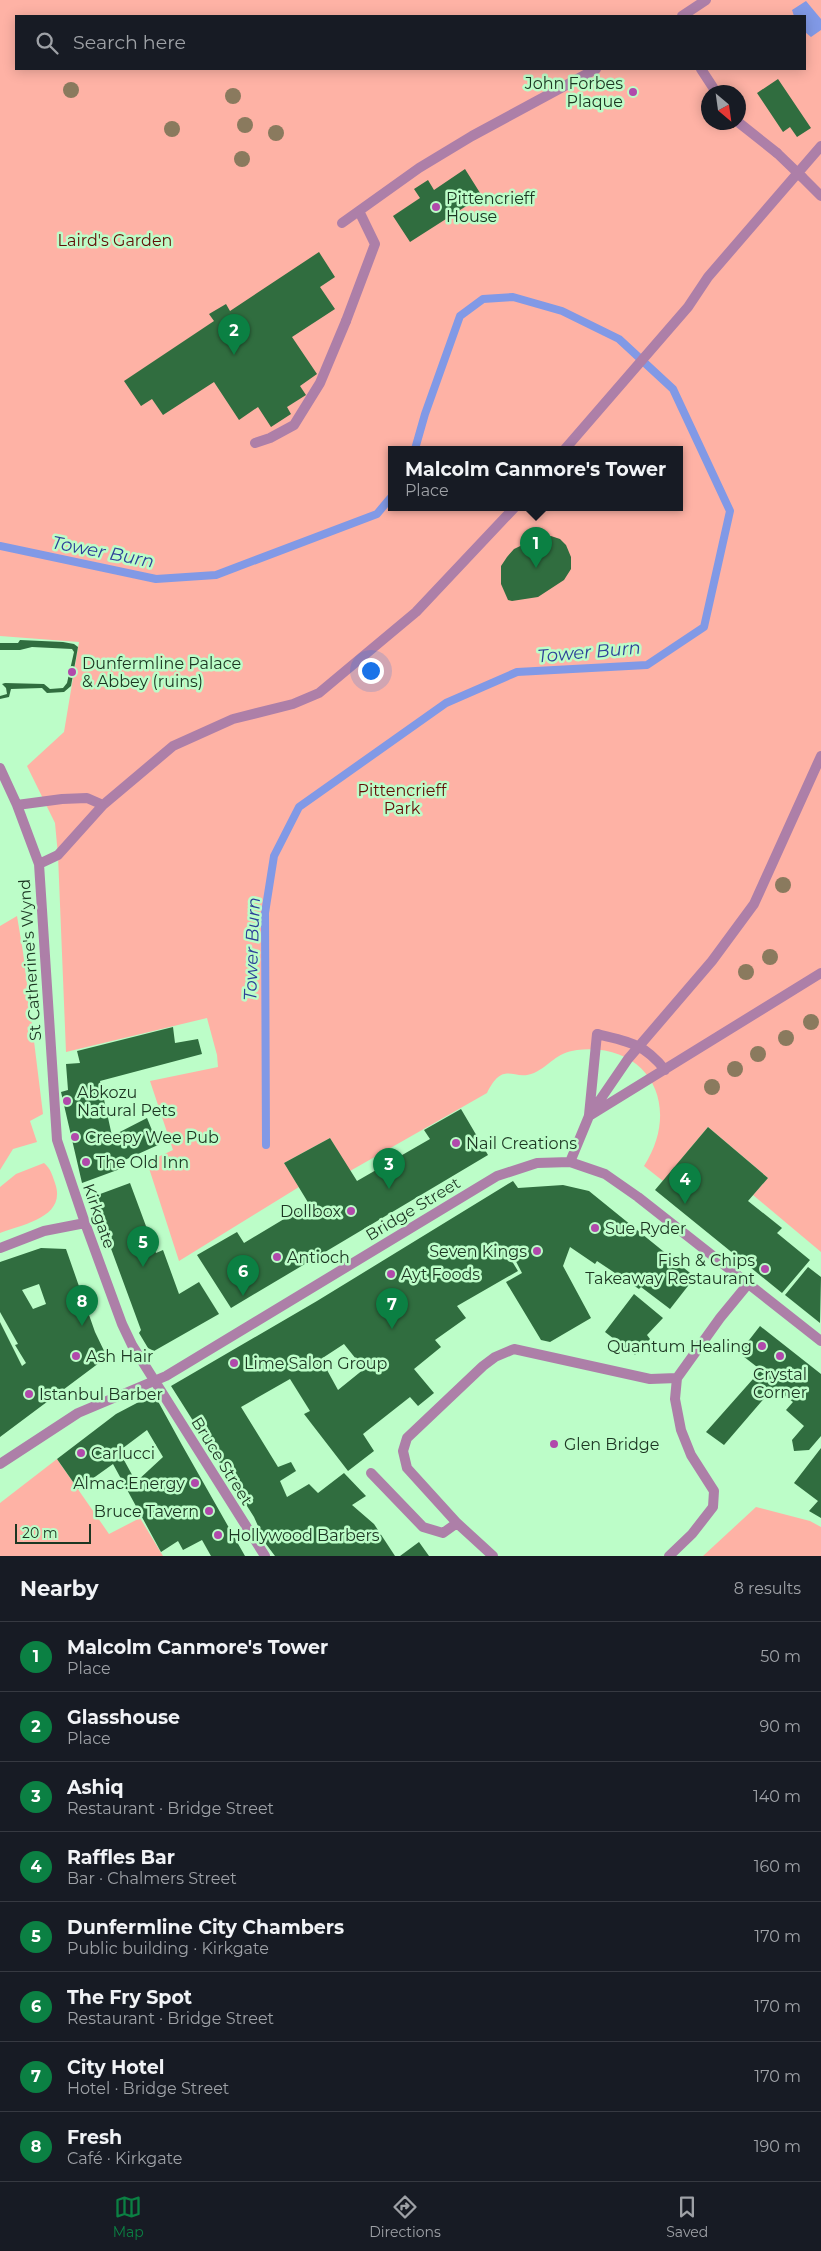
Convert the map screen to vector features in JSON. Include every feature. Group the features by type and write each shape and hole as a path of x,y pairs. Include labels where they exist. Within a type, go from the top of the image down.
{"street":[{"path":"684,15 706,0"},
{"path":"342,223 419,168 442,154 594,70"},
{"path":"702,70 711,85"},
{"path":"746,129 776,153 821,196"},
{"path":"569,446 688,307 708,277 821,146"},
{"path":"255,443 270,438 294,425 320,383 375,244 359,211"},
{"path":"38,864 58,855 103,805 172,746 234,719 293,704 319,693 416,612 511,511"},
{"path":"821,756 754,904 712,961 628,1059 588,1116 570,1162 605,1174 627,1188 821,1341"},
{"name":"St Catherine's Wynd","path":"0,768 17,805 38,864 57,1140"},
{"path":"17,805 62,799 88,798 103,805"},
{"path":"588,1116 666,1070 821,973"},
{"path":"588,1116 597,1034 639,1046 654,1055 666,1070"},
{"name":"Kirkgate","path":"57,1140 122,1324 154,1382"},
{"name":"Bridge Street","path":"0,1464 78,1413 154,1382 497,1176 537,1163 570,1162"},
{"path":"0,1248 44,1231 85,1223"},
{"path":"669,1556 692,1534 713,1507 714,1492 691,1455 681,1430 675,1399 677,1378 720,1318 748,1284"},
{"path":"493,1556 457,1523 407,1468 403,1450 407,1438 483,1366 495,1357 514,1349 650,1378 677,1378"},
{"name":"Bruce Street","path":"154,1382 265,1556"},
{"path":"371,1473 423,1527 443,1533 457,1523"}],"green space":[{"name":"Pittencrieff Park","path":"0,0 821,0 821,1252 753,1195 768,1178 708,1127 663,1181 644,1166 655,1144 660,1122 659,1101 652,1083 640,1068 624,1056 602,1050 577,1050 558,1056 534,1073 527,1075 504,1074 493,1083 487,1093 350,1171 330,1138 284,1163 299,1187 179,1261 147,1162 173,1150 150,1081 218,1067 217,1055 207,1018 66,1052 55,823 27,766 64,732 79,642 0,636"},
{"path":"17,916 43,1114 30,1121 37,1142 13,1149 0,1170 0,926"},
{"path":"44,1163 50,1170 55,1183 57,1195 55,1204 41,1217 0,1233 0,1187 16,1174"},
{"path":"57,1459 109,1534 140,1518 163,1556 0,1556 0,1503"},
{"path":"756,1507 810,1521 821,1527 821,1556 703,1556"}],"water":[{"path":"806,1 821,19 821,30 811,37 806,33 806,15 794,15 792,10"}],"building":[{"path":"778,79 811,128 797,137 790,127 783,132 757,93"},
{"name":"Pittencrieff House","path":"465,169 482,196 410,242 393,216 420,198 414,189 428,180 434,190"},
{"path":"319,252 335,277 320,287 335,309 292,337 317,374 300,386 306,395 287,407 291,414 271,427 258,407 239,420 214,382 163,415 152,399 141,406 124,381 214,321 209,314 226,304 230,311"},
{"path":"551,536 560,539 566,545 571,557 571,569 564,580 538,597 508,600 501,584 501,566 507,557 514,549 535,539"},
{"name":"Dunfermline Palace & Abbey (ruins)","path":"20,640 63,642 74,644 78,647 71,686 64,692 47,693 42,688 11,689 9,697 0,699 0,696 7,694 6,688 2,684 5,683 44,684 50,689 63,688 67,683 74,652 72,649 32,647 20,650 0,650 0,643 18,643"},
{"path":"173,1027 175,1043 198,1039 202,1054 100,1081 112,1136 147,1118 158,1145 118,1163 120,1169 82,1183 61,1092 68,1090 66,1064 80,1063 77,1051"},
{"path":"461,1109 488,1155 231,1308 197,1255 237,1232 244,1243 309,1204 284,1163 330,1138 357,1181 430,1139 424,1130"},
{"path":"708,1127 768,1178 748,1201 782,1228 777,1233 810,1260 782,1293 655,1190"},
{"path":"513,1181 518,1188 563,1185 589,1191 695,1277 670,1309 641,1287 639,1289 597,1261 595,1264 570,1247 563,1266 591,1318 550,1342 541,1340 506,1282 522,1273 509,1248 505,1250 518,1271 457,1306 466,1318 435,1340 441,1347 414,1369 434,1393 418,1406 410,1397 363,1434 374,1451 348,1471 304,1414 310,1411 290,1379 241,1407 278,1467 291,1462 296,1471 280,1481 287,1497 309,1484 318,1493 344,1473 366,1496 352,1505 374,1524 395,1556 275,1556 266,1544 254,1517 171,1386 317,1301","holes":["344,1344 364,1369 338,1390 321,1359"]},
{"path":"130,1183 156,1253 163,1250 179,1294 199,1282 219,1314 154,1351 148,1348 139,1333 141,1330 92,1197"},
{"path":"41,1248 66,1249 95,1332 107,1357 0,1437 0,1322 22,1366 26,1363 15,1345 18,1344 0,1312 0,1262","holes":["39,1284 46,1304 33,1309 22,1290"]},
{"path":"808,1267 821,1277 820,1323 785,1295"},
{"path":"634,1294 663,1318 647,1335 650,1339 635,1355 605,1332"},
{"path":"760,1326 821,1374 821,1436 809,1450 794,1451 792,1440 804,1426 786,1410 793,1402 774,1387 724,1445 706,1432 761,1370 739,1353"},
{"path":"154,1394 245,1556 211,1556 202,1540 183,1550 178,1541 161,1552 113,1464 78,1489 57,1459 116,1414","holes":["147,1430 163,1457 136,1482 119,1451"]},
{"path":"821,1448 821,1518 809,1511 818,1501 794,1483"},
{"path":"419,1542 429,1556 400,1556"}],"waterway":[{"name":"Tower Burn","path":"266,1145 265,913 274,856 299,807 446,703 517,672 647,665 704,627 730,511 673,389 619,339 562,311 513,297 483,299 460,316 425,414 416,446"},
{"name":"Tower Burn","path":"0,546 156,579 216,575 377,514 388,501"}],"place":[{"name":"John Forbes Plaque","path":"633,92"},
{"name":"Pittencrieff House","path":"436,207"},
{"name":"Glasshouse","path":"234,355"},
{"name":"Malcolm Canmore's Tower","path":"536,568"},
{"name":"Dunfermline Palace & Abbey (ruins)","path":"72,672"},
{"name":"Abkozu Natural Pets","path":"67,1101"},
{"name":"Creepy Wee Pub","path":"75,1137"},
{"name":"Nail Creations","path":"456,1143"},
{"name":"The Old Inn","path":"86,1162"},
{"name":"Ashiq","path":"389,1189"},
{"name":"Raffles Bar","path":"685,1204"},
{"name":"Dollbox","path":"351,1211"},
{"name":"Sue Ryder","path":"595,1228"},
{"name":"Seven Kings","path":"537,1251"},
{"name":"Antioch","path":"277,1257"},
{"name":"Dunfermline City Chambers","path":"143,1267"},
{"name":"Fish & Chips Takeaway Restaurant","path":"765,1269"},
{"name":"Ayt Foods","path":"391,1274"},
{"name":"The Fry Spot","path":"243,1296"},
{"name":"Fresh","path":"82,1326"},
{"name":"City Hotel","path":"392,1329"},
{"name":"Quantum Healing","path":"762,1346"},
{"name":"Ash Hair","path":"76,1356"},
{"name":"Crystal Corner","path":"780,1356"},
{"name":"Lime Salon Group","path":"234,1363"},
{"name":"Istanbul Barber","path":"29,1394"},
{"name":"Glen Bridge","path":"554,1444"},
{"name":"Carlucci","path":"81,1453"},
{"name":"Almac.Energy","path":"195,1483"},
{"name":"Bruce Tavern","path":"209,1511"},
{"name":"Hollywood Barbers","path":"218,1535"}],"park label":[{"name":"Laird's Garden","path":"115,240"}]}
